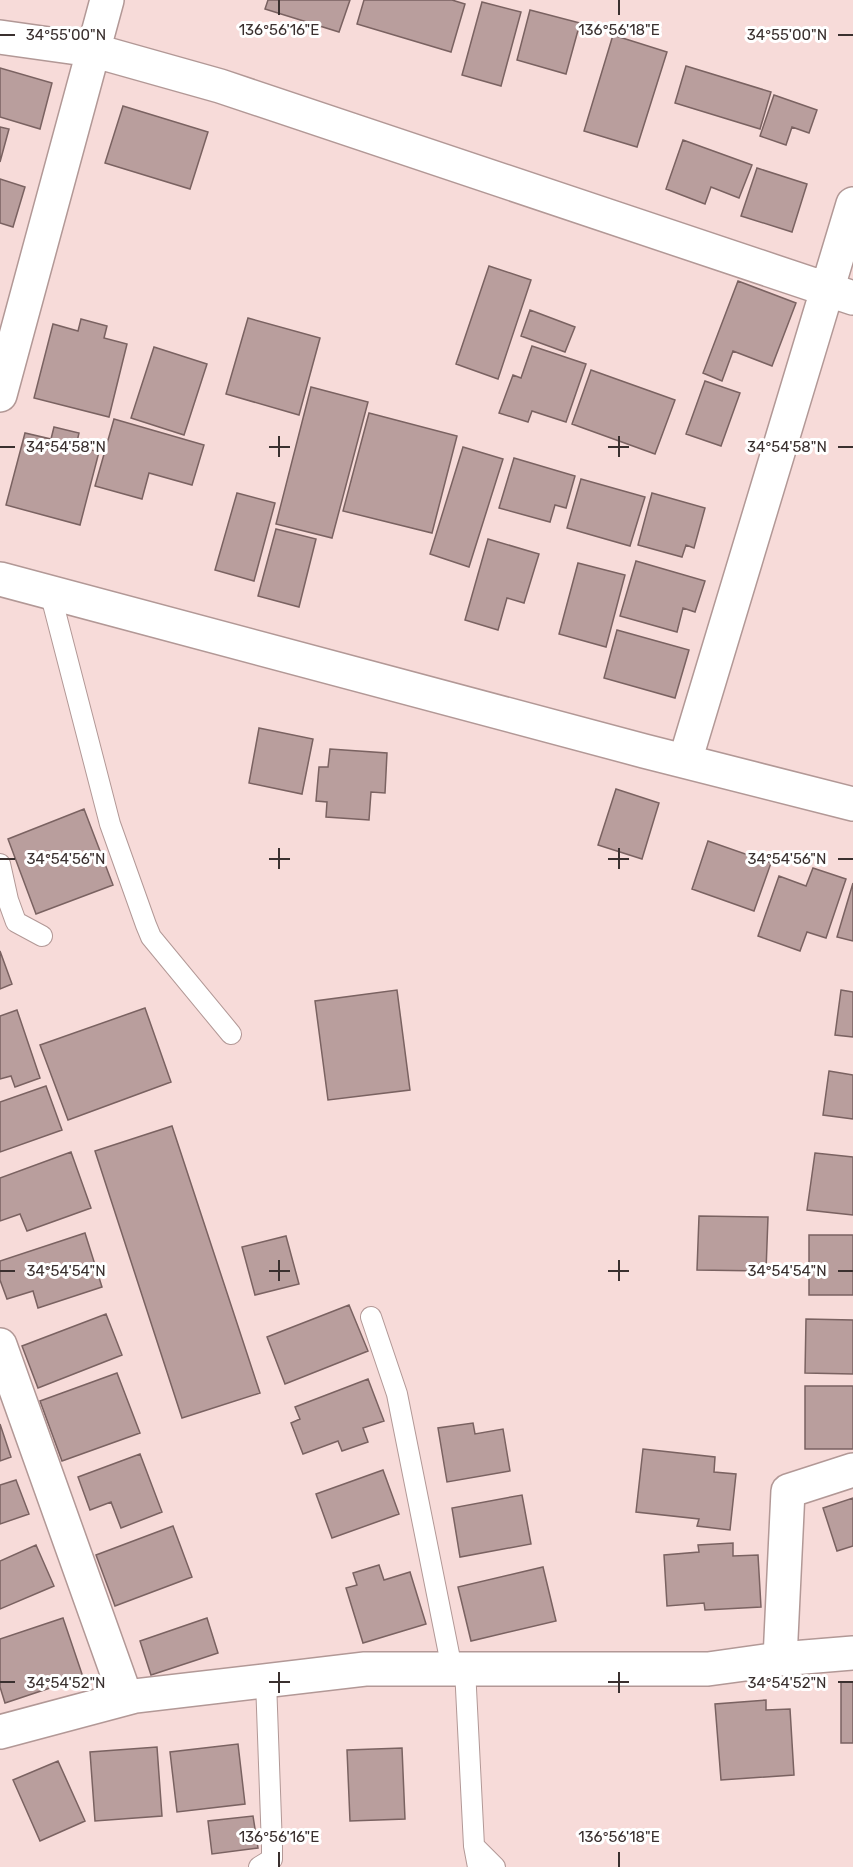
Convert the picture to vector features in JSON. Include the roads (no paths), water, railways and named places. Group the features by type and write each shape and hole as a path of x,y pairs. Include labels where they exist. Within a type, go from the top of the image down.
{"street":[{"path":"0,395 106,0"},
{"path":"0,37 92,50 241,93 840,294"},
{"path":"685,761 840,294 853,204"},
{"path":"0,579 853,804"},
{"path":"0,1345 126,1698"},
{"path":"780,1659 788,1491 853,1470"},
{"path":"0,1732 126,1698 365,1670 708,1670 780,1659 853,1653"}],"lane":[{"path":"50,592 110,824 146,925 151,937 231,1034"},
{"path":"0,864 8,900 16,922 42,936"},
{"path":"371,1317 398,1394 459,1670 474,1846 478,1867"},
{"path":"259,1867 272,1859 266,1681"},
{"path":"474,1846 495,1867"}]}
